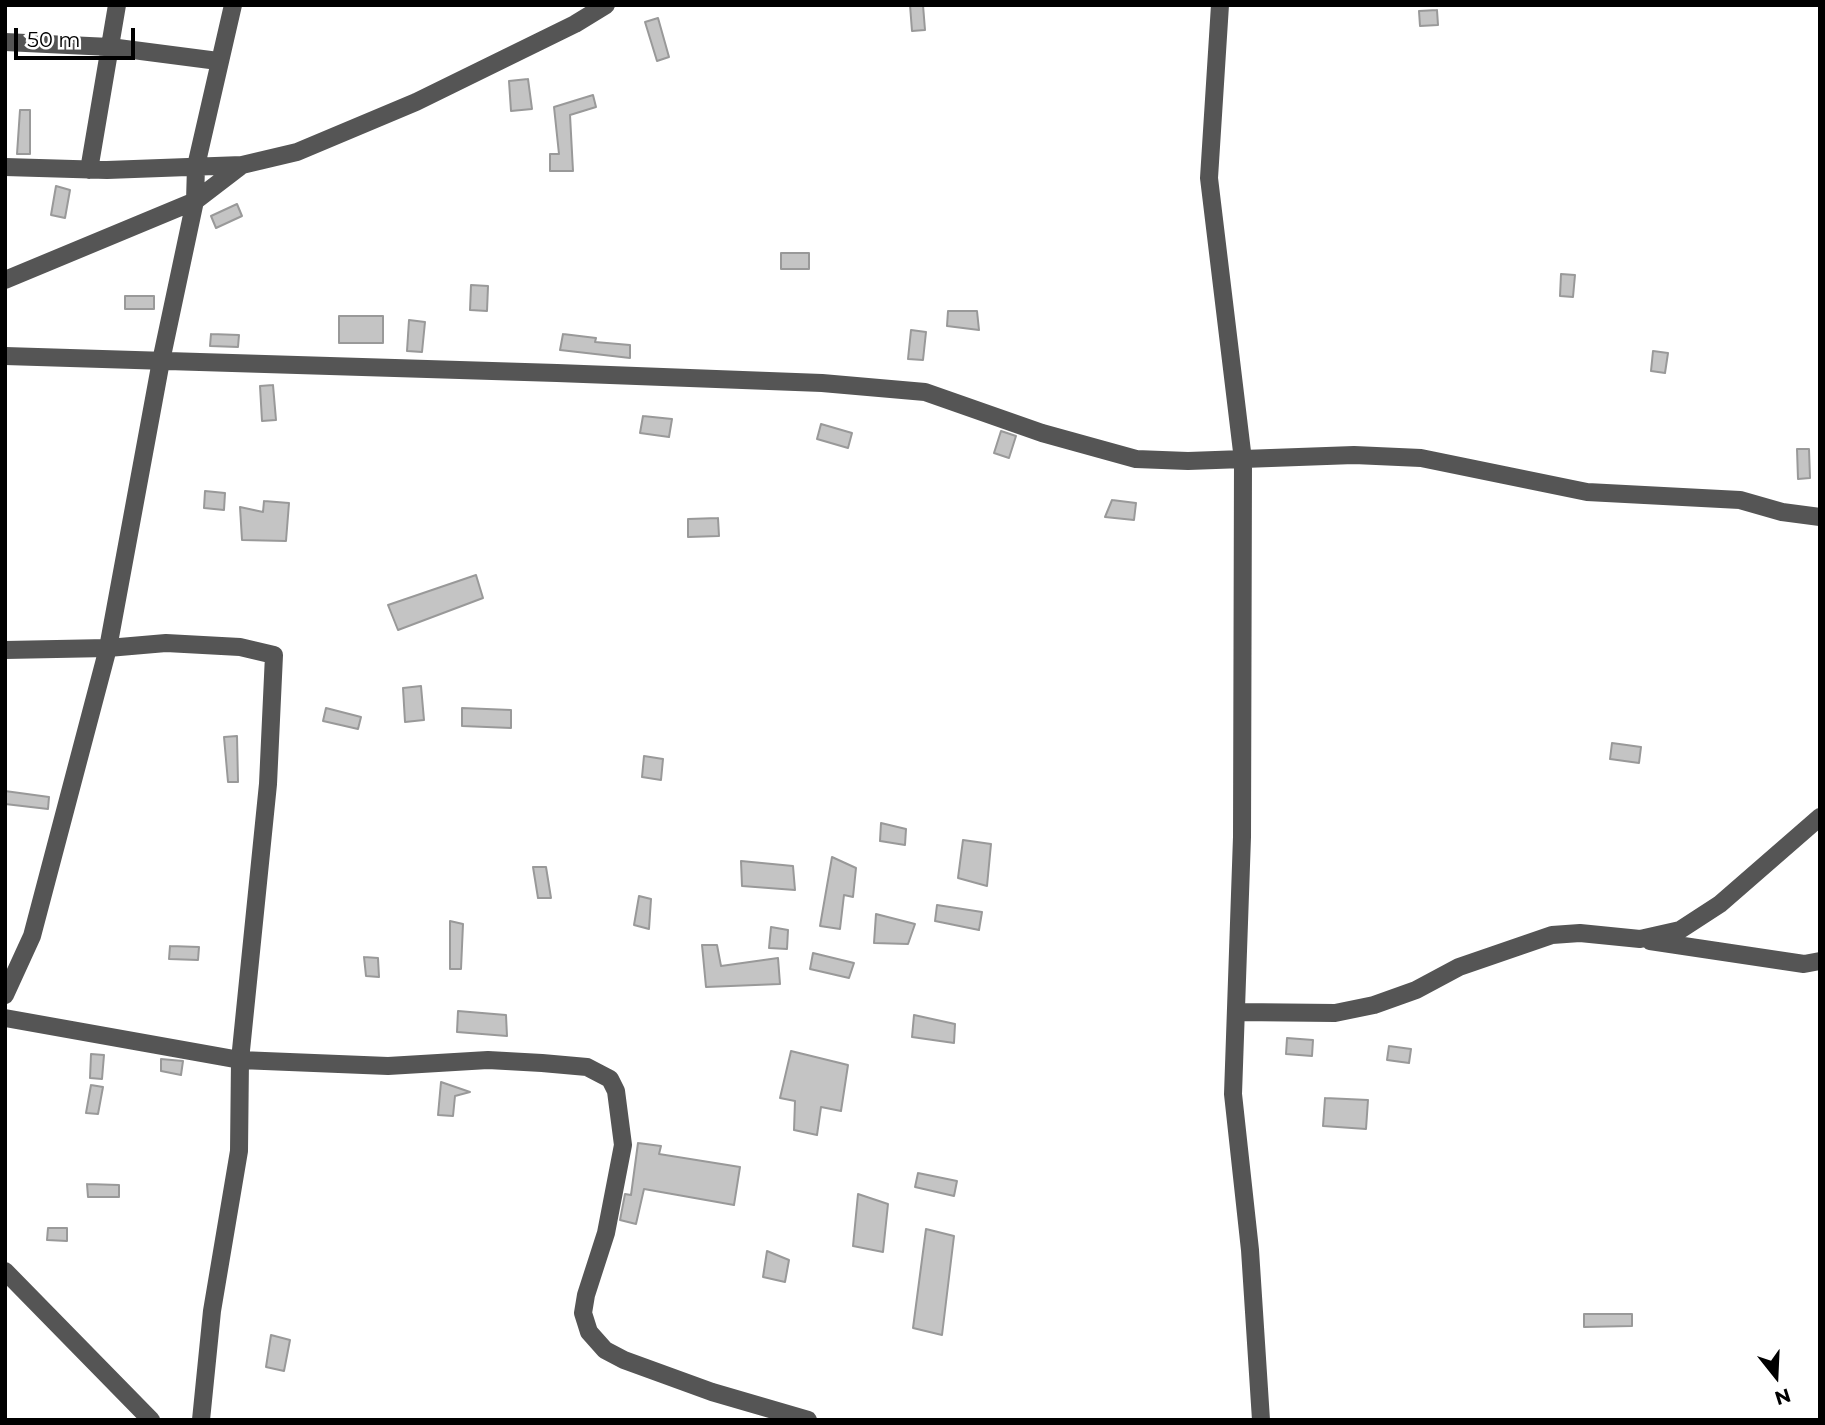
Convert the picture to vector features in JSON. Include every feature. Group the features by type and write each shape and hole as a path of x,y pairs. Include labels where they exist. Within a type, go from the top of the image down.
{"street":[{"path":"89,170 117,5"},
{"path":"5,995 32,936 108,648 161,360 195,201 197,166 218,61 233,5"},
{"path":"5,167 89,170 242,164 297,152 360,127 485,70 607,5"},
{"path":"1220,5 1209,178 1243,460 1242,837 1233,1094 1250,1251 1261,1420"},
{"path":"5,42 110,47 218,61"},
{"path":"5,280 195,201 242,164"},
{"path":"5,356 767,381 912,391 950,401 1042,433 1136,458 1243,460 1354,455 1421,457 1587,492 1740,500 1782,512 1820,517"},
{"path":"5,650 108,648 166,643 240,647 274,654 268,784 240,1060 239,1151 212,1311 201,1420"},
{"path":"1640,939 1680,930 1720,904 1820,817"},
{"path":"1237,1012 1335,1013 1374,1004 1416,990 1459,967 1552,935 1580,933 1640,939 1804,964 1820,961"},
{"path":"5,1018 240,1060 388,1066 501,1061 587,1067 610,1079 616,1091 623,1145 606,1233 586,1295 583,1313 589,1332 605,1350 625,1360 712,1392 808,1420"},
{"path":"5,1271 151,1420"}],"building":[{"path":"910,5 923,5 925,30 912,31"},
{"path":"1437,10 1438,25 1420,26 1419,11"},
{"path":"658,18 669,57 657,61 645,22"},
{"path":"528,79 532,109 511,111 509,81"},
{"path":"593,95 596,107 570,115 573,171 550,171 550,154 559,154 554,107"},
{"path":"20,110 30,110 30,154 17,154"},
{"path":"56,186 70,190 65,218 51,215"},
{"path":"237,204 242,216 216,228 211,216"},
{"path":"781,253 809,253 809,269 781,269"},
{"path":"1561,274 1575,275 1573,297 1560,296"},
{"path":"471,285 488,286 487,311 470,310"},
{"path":"125,296 154,296 154,309 125,309"},
{"path":"948,311 977,311 979,330 947,326"},
{"path":"339,316 383,316 383,343 339,343"},
{"path":"409,320 425,322 422,352 407,351"},
{"path":"911,330 926,332 923,360 908,359"},
{"path":"211,334 239,335 238,347 210,346"},
{"path":"563,334 596,338 595,342 630,345 630,358 560,350"},
{"path":"1653,351 1668,353 1665,373 1651,371"},
{"path":"273,385 276,420 262,421 260,386"},
{"path":"643,416 672,419 669,437 640,433"},
{"path":"821,424 852,433 848,448 817,439"},
{"path":"1001,431 1016,436 1009,458 994,453"},
{"path":"1797,449 1809,449 1810,478 1798,479"},
{"path":"205,491 225,493 224,510 204,508"},
{"path":"1112,500 1136,503 1134,520 1105,517"},
{"path":"264,501 289,503 286,541 242,540 240,507 263,512"},
{"path":"718,518 719,536 688,537 688,519"},
{"path":"476,575 483,598 398,630 388,605"},
{"path":"421,686 424,720 405,722 403,688"},
{"path":"326,708 361,717 358,729 323,721"},
{"path":"462,708 511,710 511,728 462,726"},
{"path":"237,736 238,782 228,782 224,737"},
{"path":"1612,743 1641,747 1639,763 1610,759"},
{"path":"644,756 663,759 661,780 642,777"},
{"path":"5,791 49,797 48,809 5,804"},
{"path":"881,823 906,829 905,845 880,841"},
{"path":"963,840 991,844 987,886 958,878"},
{"path":"832,857 856,868 853,897 844,895 840,929 820,926"},
{"path":"741,861 793,866 795,890 742,886"},
{"path":"533,867 546,867 551,898 538,898"},
{"path":"639,896 651,899 649,929 634,925"},
{"path":"937,905 982,912 979,930 935,921"},
{"path":"876,914 915,924 908,944 874,943"},
{"path":"450,921 463,924 461,969 450,969"},
{"path":"771,927 788,930 787,949 769,948"},
{"path":"702,945 717,945 721,966 778,958 780,984 706,987"},
{"path":"170,946 199,947 198,960 169,959"},
{"path":"813,953 854,963 849,978 810,969"},
{"path":"364,957 378,958 379,977 366,976"},
{"path":"458,1011 506,1015 507,1036 457,1032"},
{"path":"914,1015 955,1024 954,1043 912,1037"},
{"path":"1287,1038 1313,1040 1312,1056 1286,1054"},
{"path":"1389,1046 1411,1049 1409,1063 1387,1060"},
{"path":"791,1051 848,1065 841,1111 821,1107 817,1135 794,1130 795,1101 780,1098"},
{"path":"91,1054 104,1055 102,1079 90,1078"},
{"path":"161,1059 183,1061 181,1075 161,1071"},
{"path":"441,1082 470,1092 455,1096 453,1116 438,1115"},
{"path":"91,1085 103,1087 98,1114 86,1113"},
{"path":"1325,1098 1368,1100 1366,1129 1323,1126"},
{"path":"638,1143 661,1146 659,1154 740,1167 734,1205 644,1189 636,1224 620,1220 625,1194 631,1195"},
{"path":"918,1173 957,1181 954,1196 915,1187"},
{"path":"87,1184 119,1185 119,1197 88,1197"},
{"path":"858,1194 888,1204 883,1252 853,1246"},
{"path":"48,1228 67,1228 67,1241 47,1240"},
{"path":"926,1229 954,1236 942,1335 913,1328"},
{"path":"767,1251 789,1260 785,1282 763,1277"},
{"path":"1584,1314 1632,1314 1632,1326 1584,1327"},
{"path":"271,1335 290,1340 284,1371 266,1367"}]}
